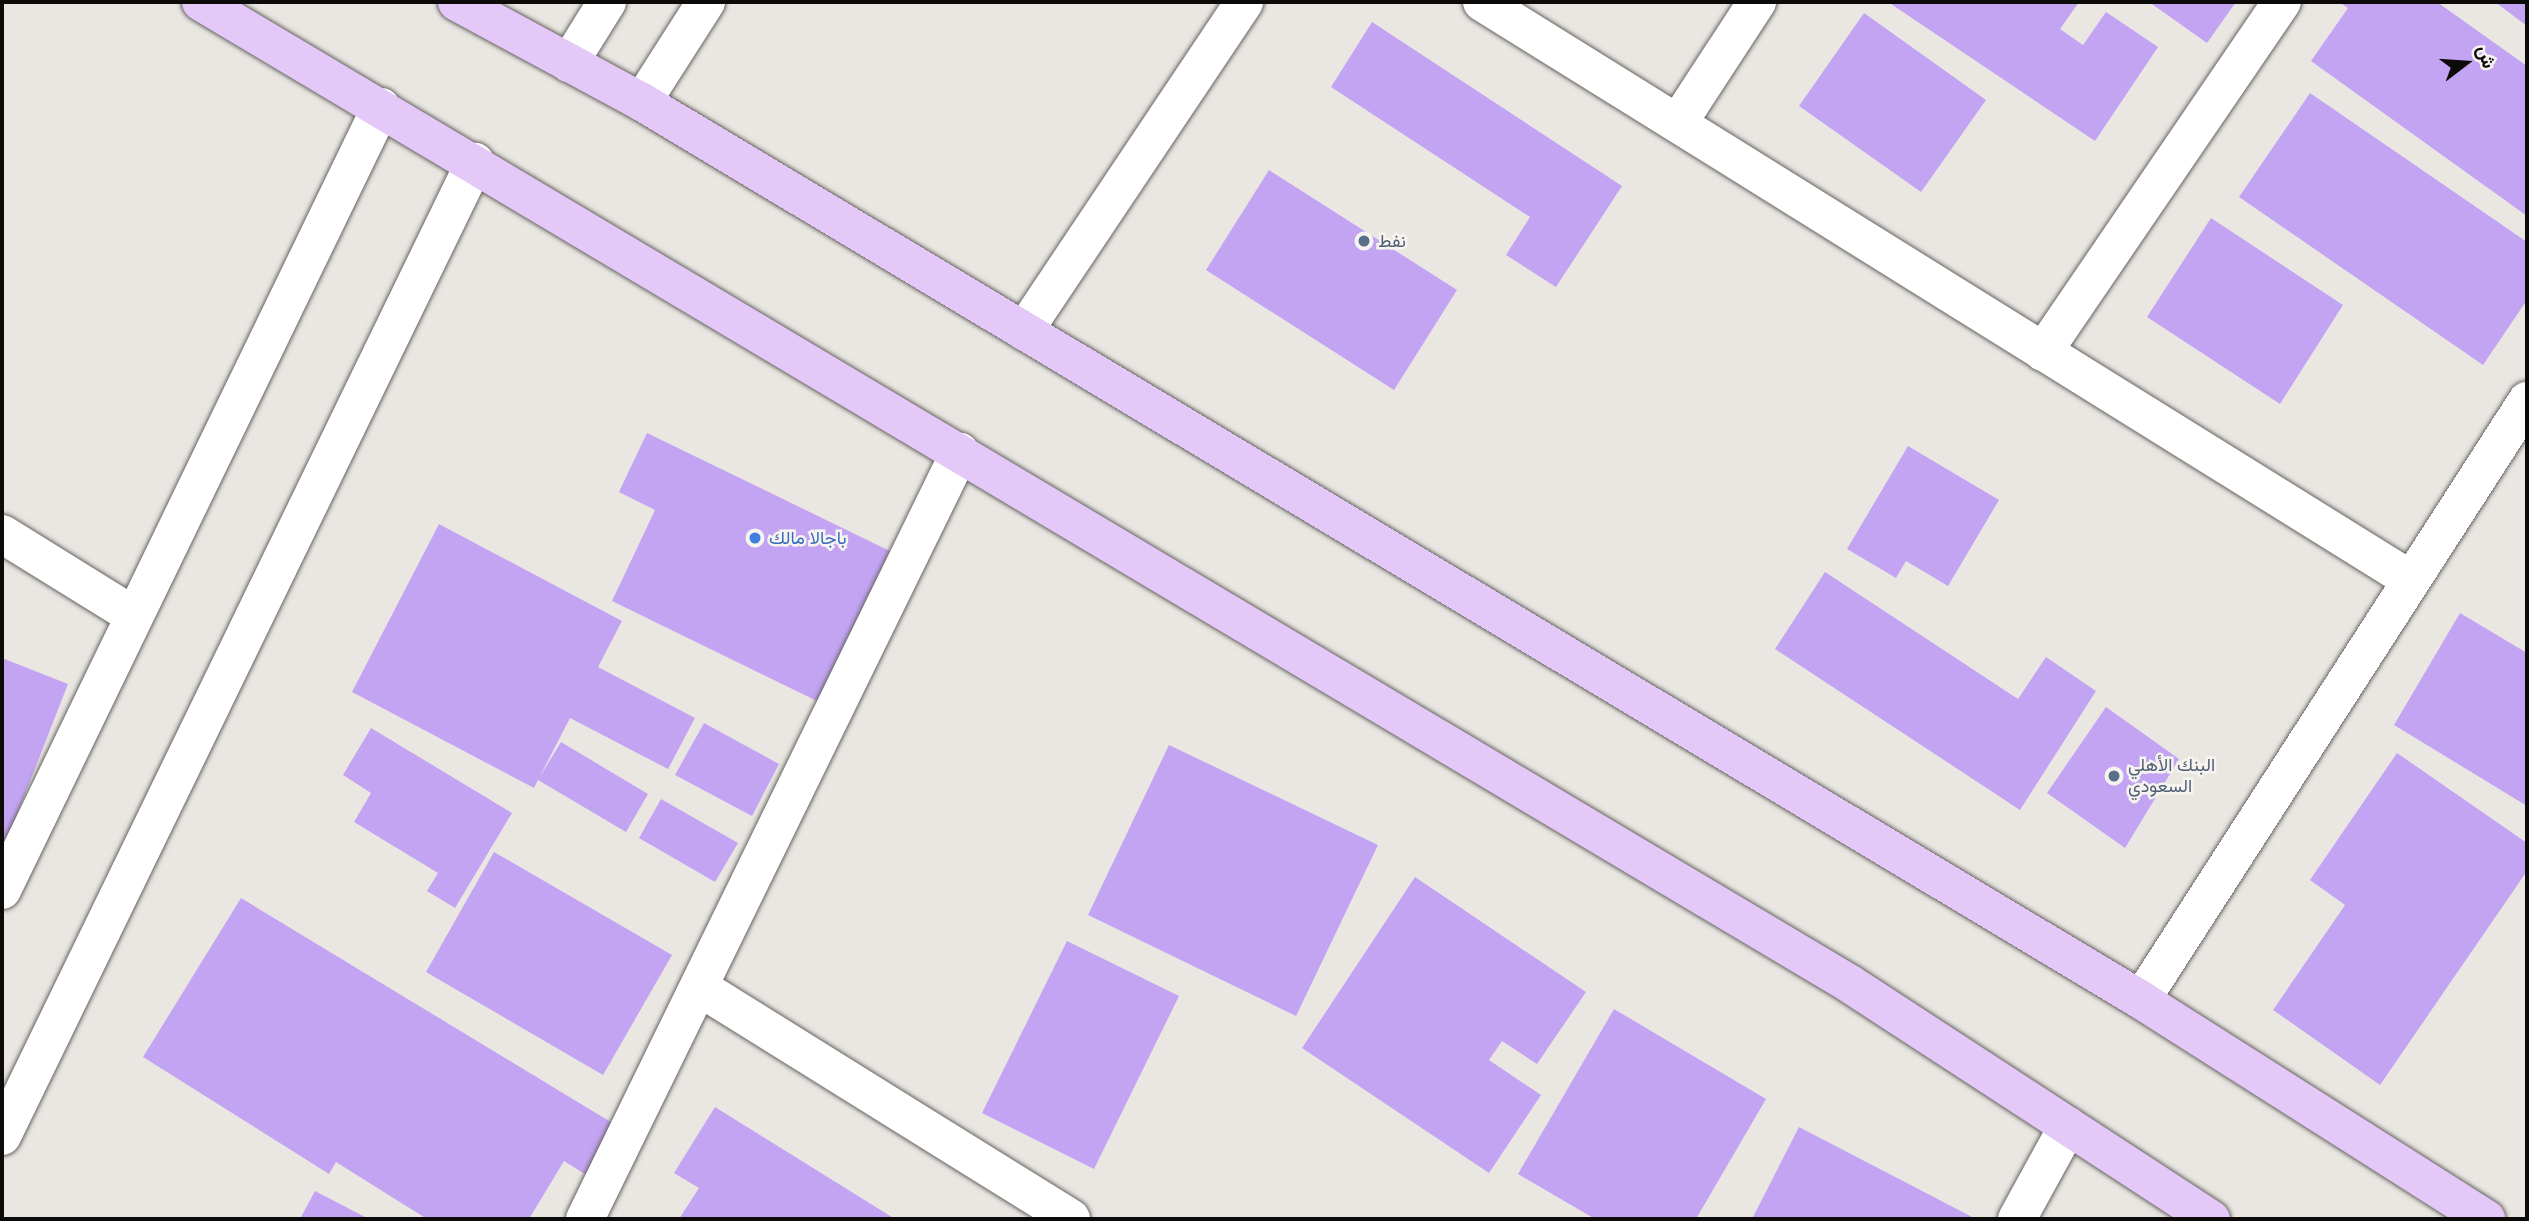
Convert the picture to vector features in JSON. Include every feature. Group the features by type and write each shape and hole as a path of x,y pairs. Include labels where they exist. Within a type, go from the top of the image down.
{"main road":[{"path":"201,2 475,162 1850,984 2211,1219"},
{"path":"457,2 642,102 2141,1000 2486,1219"}],"street":[{"path":"569,63 607,2"},
{"path":"642,102 706,2"},
{"path":"1024,331 1244,2"},
{"path":"1482,2 2411,580"},
{"path":"1678,123 1757,2"},
{"path":"2043,352 2282,2"},
{"path":"2,890 381,107"},
{"path":"2,1136 475,162"},
{"path":"2141,1000 2527,401"},
{"path":"585,1219 960,452"},
{"path":"2,534 134,616"},
{"path":"699,987 1071,1219"},
{"path":"2017,1219 2068,1126"}],"building":[{"path":"1888,2 2079,2 2060,29 2083,45 2106,12 2158,47 2095,141"},
{"path":"2149,2 2236,2 2207,43"},
{"path":"2339,2 2437,2 2527,66 2527,216 2311,61 2348,8"},
{"path":"2495,2 2527,2 2527,26"},
{"path":"1864,13 1986,100 1921,192 1799,106"},
{"path":"1372,22 1622,186 1556,287 1506,255 1530,217 1331,87"},
{"path":"2310,93 2527,242 2527,300 2483,365 2239,197"},
{"path":"1269,170 1457,290 1394,390 1206,270"},
{"path":"2211,218 2343,305 2280,404 2147,317"},
{"path":"647,433 892,552 819,702 612,601 655,510 619,492"},
{"path":"1908,446 1999,500 1948,586 1906,561 1896,578 1847,549"},
{"path":"439,524 622,621 598,667 695,718 668,769 570,718 539,778 561,742 648,794 626,832 538,780 534,788 352,692"},
{"path":"1825,572 2018,699 2046,657 2096,691 2020,810 1775,649"},
{"path":"2460,613 2527,653 2527,806 2394,725"},
{"path":"2,658 68,684 2,853"},
{"name":"البنك الأهلي السعودي","path":"2106,707 2179,759 2125,848 2047,793"},
{"path":"704,723 779,764 752,816 675,775"},
{"path":"371,728 512,813 455,908 427,891 438,873 354,822 371,793 343,775"},
{"path":"1169,745 1378,845 1296,1016 1088,915"},
{"path":"2397,753 2527,843 2527,871 2380,1085 2273,1010 2345,905 2310,880"},
{"path":"661,799 738,843 715,882 639,838"},
{"path":"494,852 672,955 603,1075 426,972"},
{"path":"1415,877 1586,992 1537,1064 1502,1041 1489,1060 1541,1095 1489,1173 1302,1048"},
{"path":"241,898 619,1127 588,1176 564,1161 529,1219 427,1219 336,1162 329,1174 143,1057"},
{"path":"1067,941 1179,996 1094,1169 982,1113"},
{"path":"1614,1009 1766,1099 1696,1219 1595,1219 1518,1174"},
{"path":"715,1107 895,1219 679,1219 699,1188 674,1173"},
{"path":"1799,1127 1976,1219 1752,1219"},
{"path":"315,1191 369,1219 300,1219"}],"place":[{"name":"نفط","path":"1364,241"},
{"name":"باجالا مالك","path":"755,538"},
{"name":"البنك الأهلي السعودي","path":"2114,776"}]}
